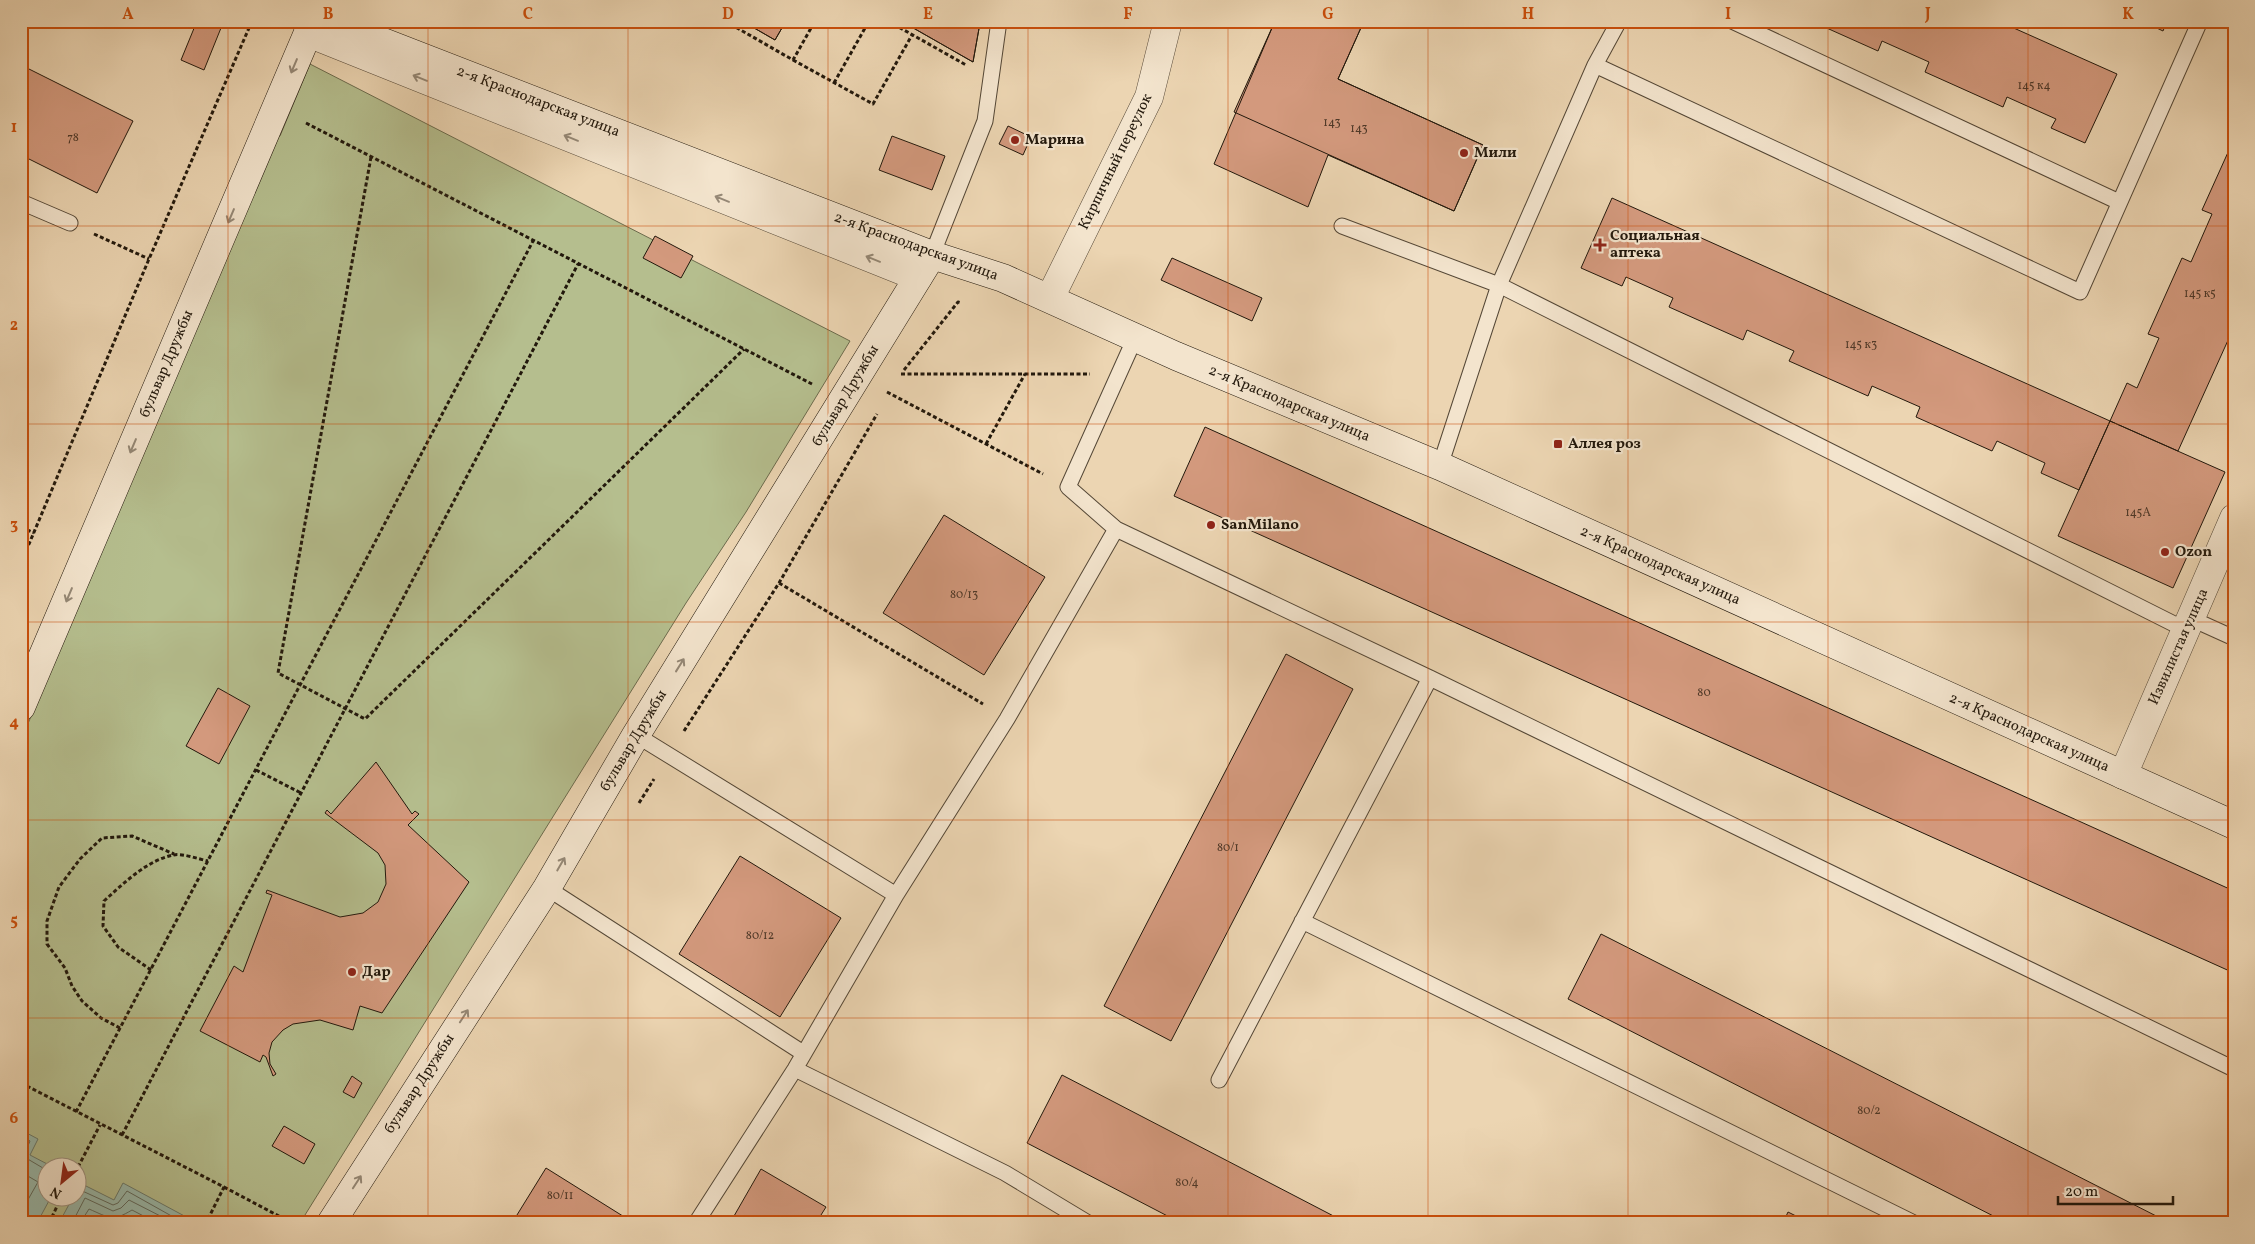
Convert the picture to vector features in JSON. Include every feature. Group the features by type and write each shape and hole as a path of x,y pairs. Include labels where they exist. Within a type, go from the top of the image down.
{"street":[{"name":"Кирпичный переулок","path":"1050,298 1149,97 1168,21"},
{"name":"2-я Краснодарская улица","path":"317,25 925,266 1003,278 1135,338 1440,466 2234,825"},
{"name":"бульвар Дружбы","path":"21,707 276,108 317,25"},
{"name":"бульвар Дружбы","path":"331,1223 547,888 636,735 925,266"},
{"name":"Извилистая улица","path":"2123,775 2234,518"}],"lane":[{"path":"925,266 985,121 999,21"},
{"path":"1440,466 1499,285 1595,65 1620,21"},
{"path":"1732,21 2119,202"},
{"path":"1595,65 2080,292 2200,21"},
{"path":"21,202 70,223"},
{"path":"1342,226 1499,285 2189,624 2234,638"},
{"path":"1135,338 1068,487 1116,529 1430,678 2234,1069"},
{"path":"696,1223 794,1069 896,895 1007,718 1116,529"},
{"path":"1219,1080 1430,678"},
{"path":"636,735 896,895"},
{"path":"547,888 802,1054"},
{"path":"1302,921 1914,1223"},
{"path":"794,1069 1005,1173 1088,1223"}],"path":[{"path":"21,563 252,21"},
{"path":"725,21 873,104 912,35"},
{"path":"793,60 815,21"},
{"path":"834,83 868,21"},
{"path":"888,21 990,79"},
{"path":"276,108 843,400"},
{"path":"371,157 278,673 300,686 366,719 744,349"},
{"path":"70,223 149,259"},
{"path":"76,1112 533,241"},
{"path":"122,1135 578,264"},
{"path":"901,374 1120,374"},
{"path":"986,444 1025,374"},
{"path":"858,376 1068,487"},
{"path":"21,527 34,533"},
{"path":"780,583 1007,718"},
{"path":"256,770 301,793"},
{"path":"120,1028 101,1018 82,1001 72,986 65,968 47,944 47,920 59,887 80,859 102,838 132,836 174,854 208,861"},
{"path":"151,970 118,947 103,926 104,902 132,876 174,854"},
{"path":"21,1083 292,1223"},
{"path":"84,1156 100,1124"},
{"path":"206,1223 224,1187"},
{"path":"49,1223 57,1206"}],"green space":[{"path":"310,64 850,341 746,512 686,603 300,1223 21,1223 21,740 277,136 280,136"}],"water":[{"path":"21,1130 38,1139 30,1155 38,1159 38,1206 46,1206 37,1223 21,1223"},
{"path":"123,1183 190,1219 188,1223 59,1223 68,1206 88,1206 88,1187 114,1200"}],"building":[{"path":"197,21 223,23 204,70 181,60"},
{"path":"742,21 786,21 775,40"},
{"path":"742,21 786,21 775,40"},
{"path":"901,21 980,23 973,62"},
{"path":"901,21 980,23 973,62"},
{"path":"1275,21 1364,21 1338,79 1483,145 1454,211 1328,155 1308,207 1214,164"},
{"path":"1275,21 1364,21 1338,79 1483,145 1454,211 1234,112"},
{"path":"1811,21 1998,21 2117,74 2085,143 2051,128 2056,119 2007,97 2003,107 1925,72 1929,62 1882,41 1878,51"},
{"path":"2142,21 2167,21 2163,31"},
{"path":"21,65 133,121 97,193 21,155"},
{"name":"Марина","path":"1008,126 1031,137 1023,155 999,144"},
{"path":"892,136 945,156 932,190 879,170"},
{"path":"2234,139 2234,327 2178,451 2110,421 2127,383 2137,388 2159,338 2148,334 2182,258 2191,262 2212,214 2202,210"},
{"path":"1612,198 2110,421 2079,490 2041,473 2045,463 1997,441 1992,451 1916,417 1920,407 1872,386 1868,396 1789,361 1794,351 1747,330 1743,340 1669,307 1673,298 1626,277 1622,286 1581,268"},
{"path":"655,236 693,256 681,278 643,258"},
{"path":"1172,258 1262,298 1252,321 1161,280"},
{"path":"2110,421 2225,472 2173,588 2058,536"},
{"path":"1205,427 2234,891 2234,973 1174,496"},
{"path":"944,515 1045,577 984,675 883,613"},
{"path":"1286,654 1353,689 1171,1041 1104,1006"},
{"path":"218,688 250,706 219,764 186,746"},
{"path":"376,762 412,814 415,811 419,814 408,825 469,882 382,1013 360,1006 353,1030 320,1020 293,1024 283,1030 272,1042 269,1053 270,1064 276,1074 273,1076 266,1057 263,1055 260,1062 200,1031 234,966 243,972 272,895 266,893 267,890 340,917 363,913 378,902 386,884 385,865 378,853 325,813 327,810 331,814"},
{"path":"740,856 841,918 780,1017 679,954"},
{"path":"1601,934 2170,1223 2007,1223 1568,999"},
{"path":"1062,1075 1347,1223 1181,1223 1027,1143"},
{"path":"352,1076 362,1083 354,1098 343,1092"},
{"path":"284,1126 315,1144 304,1164 272,1146"},
{"path":"546,1168 634,1223 512,1223"},
{"path":"761,1169 826,1207 816,1223 730,1223"},
{"path":"1788,1212 1810,1223 1783,1223"}],"place":[{"name":"Марина","path":"1015,140"},
{"name":"Мили","path":"1464,153"},
{"name":"Социальная аптека","path":"1600,245"},
{"name":"Аллея роз","path":"1558,444"},
{"name":"SanMilano","path":"1211,525"},
{"name":"Ozon","path":"2165,552"},
{"name":"Дар","path":"352,972"}]}
